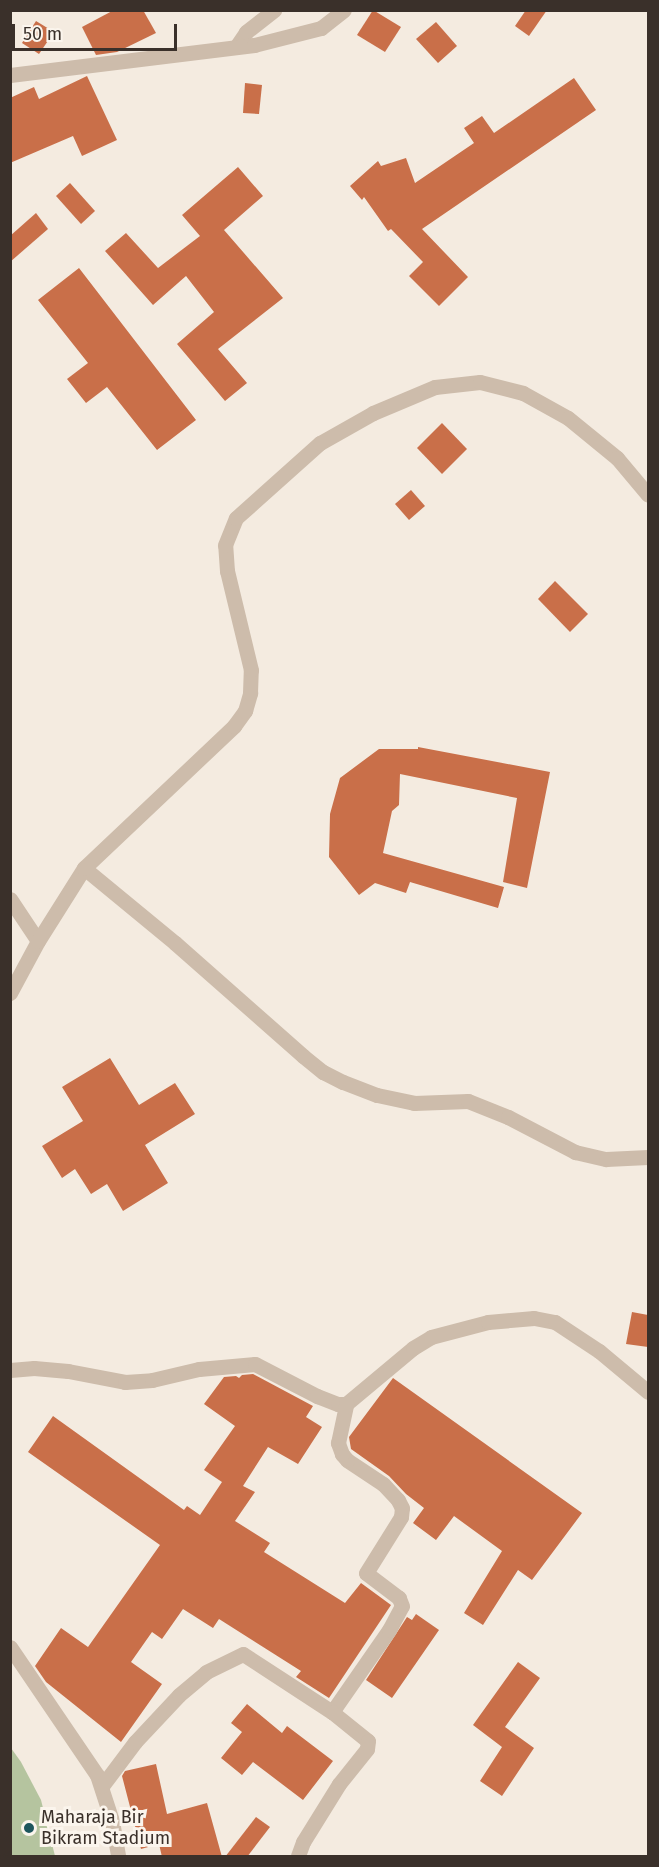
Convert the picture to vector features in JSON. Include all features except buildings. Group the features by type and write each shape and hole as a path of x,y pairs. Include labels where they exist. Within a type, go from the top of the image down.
{"street":[{"path":"236,46 246,32 274,10"},
{"path":"10,75 254,45 321,28 344,10"},
{"path":"10,993 38,941 84,868 234,726 245,711 250,693 251,670 227,571 225,545 236,518 320,442 373,413 435,387 480,382 523,393 568,418 617,458 648,495"},
{"path":"84,868 316,1066 343,1082 378,1095 414,1103 468,1101 508,1117 575,1152 606,1159 648,1157"},
{"path":"10,899 38,941"},
{"path":"332,1712 389,1630 402,1606 399,1598 366,1573 401,1517 402,1508 398,1500 383,1484 347,1460 342,1454 338,1443 346,1404 413,1347 431,1337 489,1322 534,1318 555,1322 599,1351 648,1392"},
{"path":"10,1370 34,1368 57,1370 125,1382 152,1380 199,1369 255,1365 318,1396 338,1404 346,1404"},
{"path":"10,1647 63,1723 102,1786 118,1857"},
{"path":"102,1786 135,1742 178,1695 206,1672 243,1654 332,1712 368,1741 367,1749 339,1784 303,1842 298,1857"}],"green space":[{"name":"Maharaja Bir Bikram Stadium","path":"11,1748 41,1800 55,1856 11,1856"}],"place":[{"name":"Maharaja Bir Bikram Stadium","path":"29,1828"}]}
